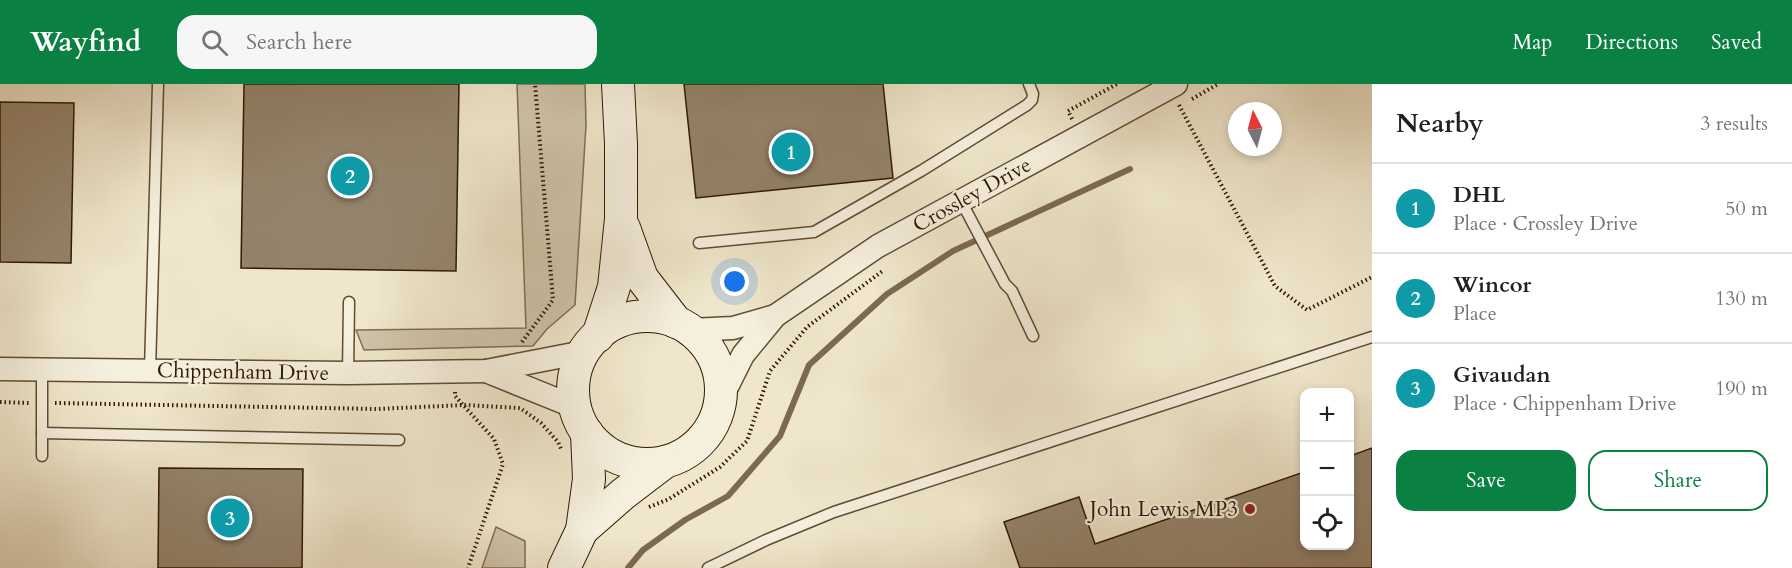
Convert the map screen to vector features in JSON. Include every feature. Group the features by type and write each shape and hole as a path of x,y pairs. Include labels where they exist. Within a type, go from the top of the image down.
{"street":[{"path":"564,568 582,530 589,478 581,420 573,388 576,370 591,344 614,286 621,219 618,84"},
{"name":"Crossley Drive","path":"721,399 743,355 775,316 878,246 1156,97 1178,95"},
{"path":"582,530 622,494 666,462 686,453 703,439 715,421 721,399 721,380 715,361 705,344 683,326 642,278 621,219"},
{"name":"Crossley Drive","path":"683,326 733,328 775,316"},
{"path":"591,344 615,324 635,318 656,317 683,326"},
{"name":"Chippenham Drive","path":"0,369 348,373 486,371 591,344"},
{"name":"Chippenham Drive","path":"486,371 581,420"},
{"path":"581,420 602,449 622,460 644,464 666,462"}],"lane":[{"path":"150,371 158,84"},
{"path":"699,243 814,232 921,171 1022,109 1032,100 1033,94 1029,84"},
{"path":"962,201 1005,284 1012,291 1033,336"},
{"path":"348,302 348,373"},
{"path":"708,568 766,540 834,512 1372,337"},
{"path":"42,369 42,456"},
{"path":"42,433 399,440"}],"path":[{"path":"518,349 553,300 535,84"},
{"path":"1156,97 1178,95 1218,84"},
{"path":"1178,95 1275,285 1306,310 1372,277"},
{"path":"622,494 641,511 669,499 720,467 747,441 770,371 807,327 889,266"},
{"path":"454,372 455,396 494,439 503,464 468,568"},
{"path":"0,402 376,409 464,405 520,408 541,423 558,442 572,477 589,478"}],"shaded area":[{"path":"517,84 585,84 586,125 575,305 547,329 533,346 364,350 356,330 526,328"},
{"path":"496,527 525,541 525,568 482,568"}],"building":[{"path":"244,84 459,84 456,271 241,268"},
{"path":"684,84 883,84 893,178 696,198"},
{"path":"0,102 74,103 71,263 0,262"},
{"name":"John Lewis MP3","path":"1372,448 1372,568 1020,568 1004,522 1079,497 1095,544 1300,473 1300,550 1354,550 1354,455"},
{"path":"159,468 303,469 302,568 158,568"}],"waterway":[{"path":"628,568 643,550 685,520 728,496 780,436 809,365 887,294 953,251 1130,169"}],"place":[{"name":"DHL","path":"791,152"},
{"name":"Wincor","path":"350,176"},
{"name":"John Lewis MP3","path":"1250,509"},
{"name":"Givaudan","path":"230,518"}]}
